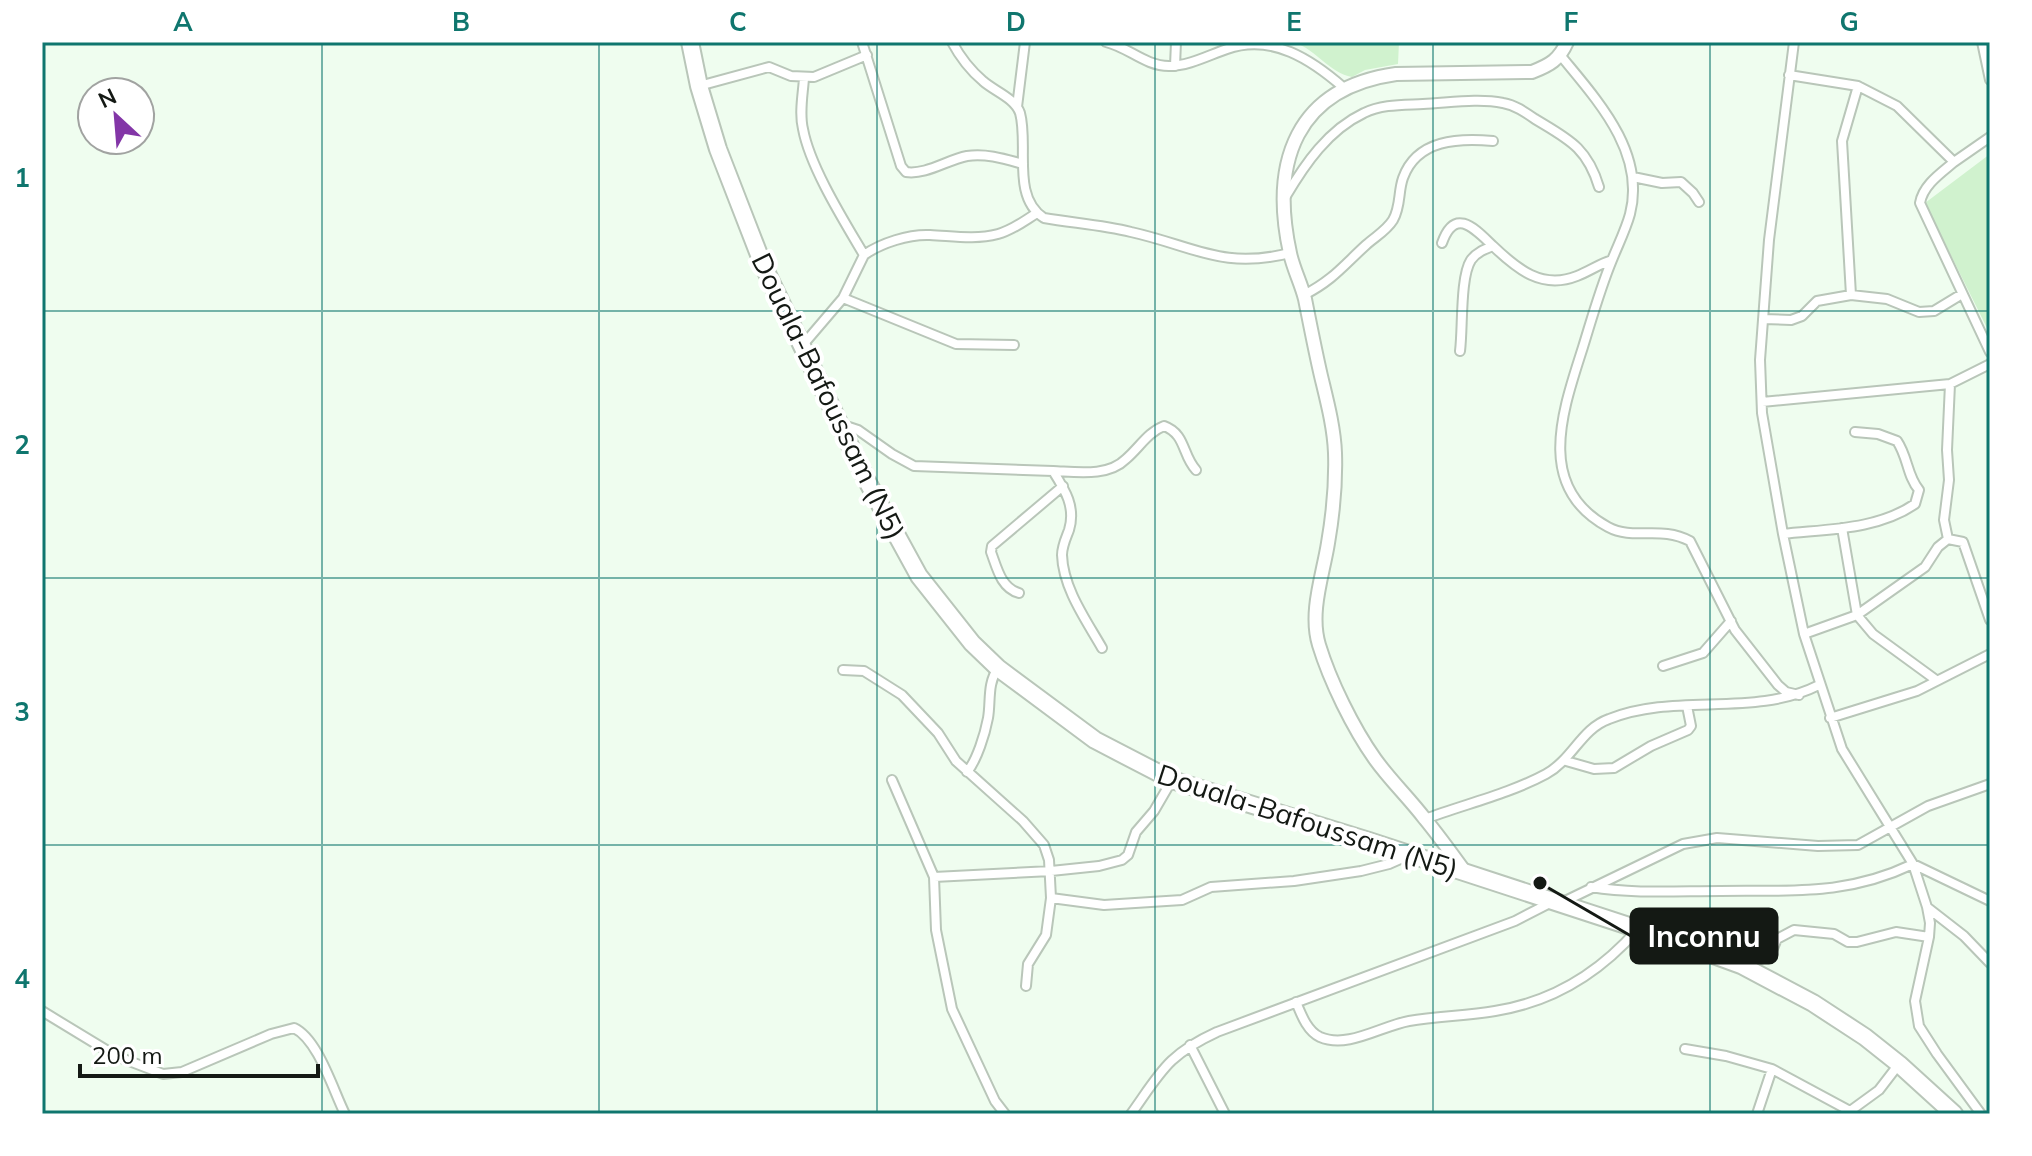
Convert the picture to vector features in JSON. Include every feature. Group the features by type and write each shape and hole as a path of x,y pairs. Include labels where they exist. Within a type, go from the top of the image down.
{"highway":[{"name":"Douala-Bafoussam (N5)","path":"690,42 699,86 734,192 801,347 867,481 919,576 972,643 998,668 1095,740 1172,780 1741,965 1813,1003 1899,1064 1954,1114"}],"street":[{"path":"862,42 901,166 906,172 921,171 969,156 990,156 1023,164"},
{"path":"952,42 968,67 1017,107"},
{"path":"1025,42 1017,107 1021,120 1027,195 1037,213 1044,218 1133,232 1219,258 1243,260 1290,253"},
{"path":"1106,42 1155,64 1175,66 1231,47 1269,46 1304,57 1344,88"},
{"path":"1175,66 1176,42"},
{"path":"1467,875 1375,759 1329,672 1318,641 1316,602 1328,541 1335,449 1304,295 1290,253 1283,201 1286,160 1293,141 1313,114 1344,88 1396,74 1532,72 1552,64 1561,56 1567,42"},
{"path":"1794,42 1776,180 1760,360 1762,402 1783,534 1804,634 1830,718 1842,749 1913,864 1927,907 1929,937 1915,1001 1919,1026 1981,1114"},
{"path":"1982,42 1990,80"},
{"path":"699,86 769,67 804,78 814,77 867,55"},
{"path":"1561,56 1614,126 1631,163 1633,177 1630,213 1598,295 1565,401 1561,426 1563,475 1578,505 1610,528 1623,533 1665,532 1690,541 1731,621 1778,685 1786,692 1799,695"},
{"path":"1789,75 1858,86 1897,106 1954,162"},
{"path":"804,78 801,117 805,138 837,209 864,255"},
{"path":"1851,295 1842,141 1858,86"},
{"path":"1283,201 1304,165 1332,135 1361,114 1394,105 1477,101 1513,106 1566,137 1585,155 1599,187"},
{"path":"1990,137 1954,162 1927,187 1920,203 1990,352"},
{"path":"1304,295 1330,281 1387,229 1396,214 1406,172 1426,150 1450,140 1493,141"},
{"path":"1633,177 1662,183 1681,182 1699,202"},
{"path":"801,347 843,298 864,255 882,245 927,234 962,238 998,234 1012,230 1037,213"},
{"path":"1442,243 1453,226 1467,224 1480,231 1523,272 1550,282 1564,281 1612,260"},
{"path":"1460,351 1467,271 1471,260 1493,246"},
{"path":"1763,319 1791,320 1802,316 1817,301 1851,295 1887,299 1919,312 1934,311 1962,294"},
{"path":"843,298 956,344 1014,345"},
{"path":"1762,402 1950,384 1990,364"},
{"path":"1948,539 1944,520 1949,480 1950,384"},
{"path":"839,424 858,430 914,466 1088,472 1118,466 1151,434 1164,426 1180,437 1187,458 1196,470"},
{"path":"1783,534 1891,519 1915,504 1919,490 1908,474 1908,463 1897,441 1878,434 1855,432"},
{"path":"1053,471 1069,498 1071,517 1062,556 1066,574 1075,599 1102,648"},
{"path":"1019,593 1009,590 1005,584 991,552 992,546 1063,486"},
{"path":"1842,528 1857,615 1873,634 1936,680"},
{"path":"1804,634 1857,615 1925,567 1938,547 1948,539 1963,542 1990,620"},
{"path":"1663,666 1703,653 1731,621"},
{"path":"1830,718 1917,691 1990,654"},
{"path":"967,772 978,754 988,719 990,686 998,668"},
{"path":"843,670 864,671 902,695 938,733 945,749 1039,837 1048,852 1051,898 1046,935 1028,964 1026,986"},
{"path":"1425,819 1546,774 1566,761 1585,735 1608,719 1635,712 1687,706 1750,704 1799,695 1819,685"},
{"path":"1566,761 1594,769 1619,766 1651,746 1688,730 1691,726 1687,706"},
{"path":"892,780 934,877 936,930 952,1009 973,1056 1005,1114"},
{"path":"934,877 1051,871 1099,866 1122,860 1128,855 1136,832 1154,811 1172,780"},
{"path":"1131,1114 1168,1061 1190,1045 1515,921 1683,844 1717,838 1858,845 1928,806 1990,784"},
{"path":"1051,898 1104,905 1182,900 1211,887 1294,881 1370,870 1409,855"},
{"path":"1590,887 1647,892 1817,890 1876,880 1913,864 1990,901"},
{"path":"1927,907 1964,936 1990,963"},
{"path":"1296,1002 1309,1028 1317,1036 1332,1040 1345,1040 1409,1021 1499,1010 1556,993 1580,980 1614,955 1638,930"},
{"path":"1741,965 1771,953 1777,939 1794,930 1834,934 1848,942 1896,932 1929,937"},
{"path":"42,1011 116,1056 163,1074 182,1072 271,1034 294,1028 304,1035 319,1059 345,1114"},
{"path":"1190,1045 1225,1114"},
{"path":"1685,1049 1772,1069 1847,1112 1879,1090 1899,1064"},
{"path":"1757,1114 1772,1069"}],"green space":[{"path":"1294,42 1399,42 1398,64 1365,70 1352,77 1337,71"},
{"path":"1990,154 1990,334 1925,203"}],"place":[{"name":"Inconnu","path":"1540,883"}]}
